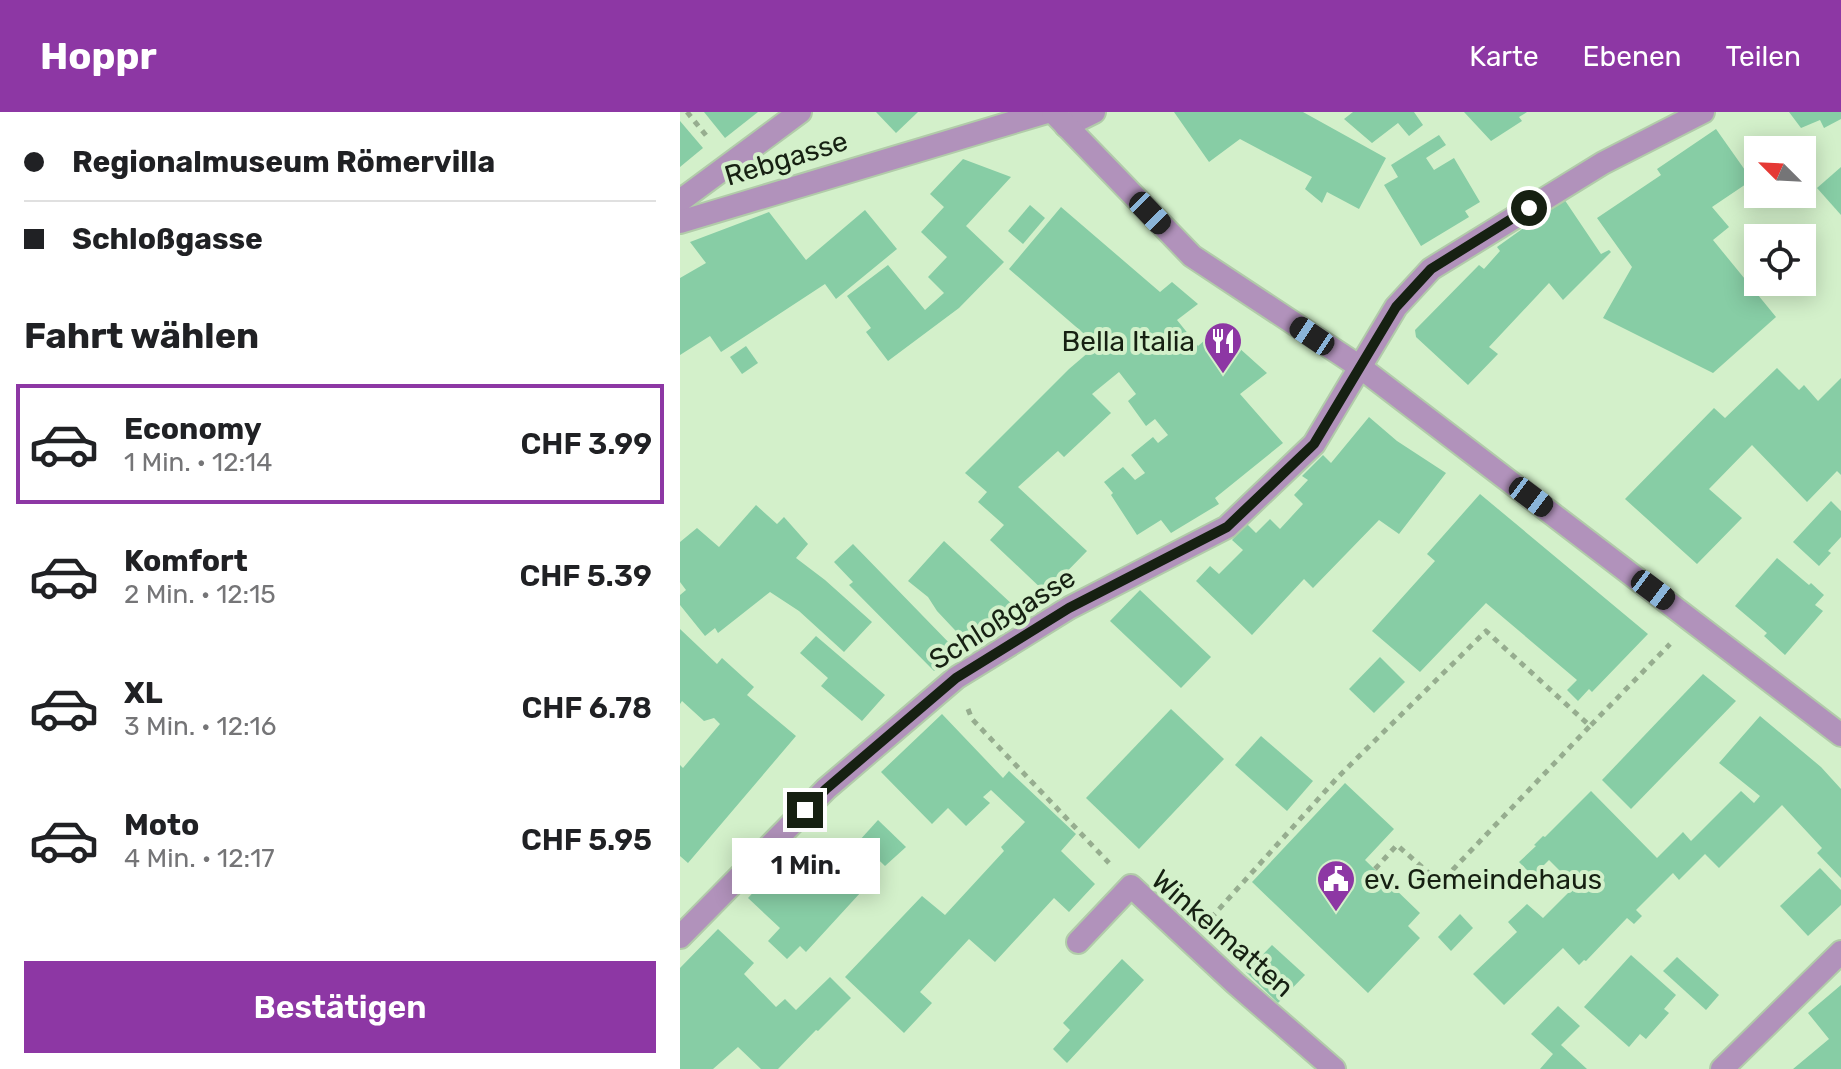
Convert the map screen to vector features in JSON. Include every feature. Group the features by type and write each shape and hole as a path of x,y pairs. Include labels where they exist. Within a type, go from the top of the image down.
{"street":[{"name":"Rebgasse","path":"680,201 800,112"},
{"name":"Rebgasse","path":"680,222 1056,117 1094,112"},
{"name":"Schloßgasse","path":"680,937 826,789 956,678 1069,608 1227,527 1314,444 1396,307 1431,269 1603,163 1703,112"},
{"path":"1056,117 1192,256 1360,367 1841,735"},
{"name":"Winkelmatten","path":"1078,942 1131,886 1189,942 1334,1069"},
{"path":"1722,1069 1841,952"}],"path":[{"path":"1375,869 1397,845 1440,883 1693,620"},
{"path":"1189,942 1338,777 1486,631 1590,726"},
{"path":"956,678 972,719 1131,886"}],"building":[{"path":"704,112 758,112 725,138"},
{"path":"876,112 918,112 896,133"},
{"path":"1174,112 1303,112 1386,158 1359,209 1327,192 1322,203 1305,189 1312,177 1240,139 1209,162"},
{"path":"1353,112 1414,112 1423,125 1409,136 1398,123 1372,143 1344,119"},
{"path":"1464,112 1527,112 1519,117 1522,121 1491,141"},
{"path":"1789,112 1841,112 1841,119 1824,128 1820,120 1801,128"},
{"path":"680,121 703,148 680,167"},
{"path":"1716,129 1744,169 1744,185 1712,207 1729,227 1713,240 1744,278 1744,296 1759,296 1776,317 1713,373 1603,318 1632,267 1597,218 1661,175 1657,169"},
{"path":"1439,135 1446,145 1426,158 1434,170 1454,158 1480,202 1465,211 1469,217 1421,246 1384,185 1398,177 1391,165"},
{"path":"963,159 1011,177 966,226 1004,262 959,308 888,361 866,332 871,328 847,296 888,265 925,310 944,293 928,277 947,257 921,232 944,207 930,194"},
{"path":"1841,167 1841,215 1817,188"},
{"path":"1564,199 1601,254 1611,252 1563,300 1549,283 1489,347 1498,354 1468,385 1416,337 1415,330 1479,265 1484,269 1500,251 1497,247"},
{"path":"1030,205 1045,218 1023,244 1008,231"},
{"path":"1061,207 1160,292 1172,282 1198,304 1177,320 1198,346 1218,329 1267,373 1240,394 1283,443 1215,498 1219,504 1171,533 1161,520 1137,535 1104,482 1123,467 1135,480 1145,473 1131,455 1153,437 1158,443 1168,435 1155,419 1146,426 1128,401 1136,394 1119,372 1092,394 1111,413 1064,457 1058,451 1018,487 1087,551 1046,593 990,540 1004,525 978,502 987,492 965,473 1097,345 1009,269"},
{"path":"865,210 897,249 836,299 825,284 721,352 710,336 680,355 680,278 706,263 690,242 769,212 806,260"},
{"path":"746,346 758,363 742,374 730,357"},
{"path":"1777,368 1799,390 1804,385 1818,401 1841,378 1841,475 1837,471 1807,502 1752,445 1709,489 1742,518 1697,564 1625,499 1714,408 1725,418"},
{"path":"1369,417 1397,441 1446,473 1399,534 1379,520 1313,588 1304,579 1252,635 1196,581 1210,566 1219,574 1243,550 1232,540 1247,524 1256,533 1270,519 1280,529 1303,504 1294,495 1308,480 1302,476 1323,455 1331,463"},
{"path":"1480,494 1648,634 1592,692 1589,689 1578,701 1567,690 1577,680 1486,603 1420,672 1372,631 1435,561 1427,554"},
{"path":"1831,501 1841,511 1841,537 1819,566 1793,542"},
{"path":"756,505 777,524 784,517 808,544 796,558 872,622 844,652 799,611 770,592 718,633 715,628 705,636 680,605 680,595 686,590 680,582 680,542 697,528 719,547"},
{"path":"944,541 1014,606 968,644 928,597 908,581"},
{"path":"853,544 956,650 934,671 849,585 853,582 834,562"},
{"path":"1777,558 1824,595 1815,605 1823,611 1785,655 1764,636 1767,633 1735,606"},
{"path":"1140,590 1211,657 1181,688 1110,621"},
{"path":"680,629 717,664 722,658 754,687 747,695 796,736 688,863 680,856 680,765 683,768 720,724 714,718 704,721 682,701 680,704"},
{"path":"816,636 885,695 862,721 821,686 828,678 800,653"},
{"path":"1380,657 1405,682 1374,713 1349,689"},
{"path":"1703,674 1736,701 1631,809 1602,780"},
{"path":"1171,709 1224,759 1139,849 1086,798"},
{"path":"942,714 1003,778 1009,771 1076,834 1061,851 1095,884 1069,912 1054,898 995,962 969,939 920,992 932,1003 904,1033 845,977 922,896 945,915 1004,851 1001,847 1025,822 991,790 983,797 990,803 966,826 948,808 932,824 881,772"},
{"path":"1760,716 1821,767 1841,789 1841,878 1817,853 1822,848 1782,805 1719,868 1705,854 1679,880 1673,873 1636,910 1642,916 1634,924 1627,918 1579,965 1563,948 1504,1005 1473,974 1517,932 1508,922 1527,904 1543,918 1575,886 1549,860 1533,876 1519,862 1534,845 1591,791 1657,858 1683,832 1691,841 1741,791 1754,803 1760,796 1719,763"},
{"path":"1261,736 1313,781 1287,811 1235,765"},
{"path":"1345,783 1394,829 1365,860 1420,913 1408,926 1420,938 1368,993 1252,882"},
{"path":"878,820 906,847 885,866 859,841"},
{"path":"804,838 861,892 806,952 800,946 787,959 768,941 780,928 748,898"},
{"path":"1820,868 1841,890 1841,905 1808,936 1780,906"},
{"path":"1460,914 1473,928 1451,951 1438,937"},
{"path":"718,929 754,963 744,974 776,1007 785,999 796,1010 830,977 851,998 778,1069 761,1069 738,1047 713,1069 680,1069 680,968"},
{"path":"1272,945 1305,975 1278,1003 1246,972"},
{"path":"1631,955 1676,995 1664,1009 1669,1013 1646,1039 1640,1034 1629,1047 1584,1007"},
{"path":"1677,957 1719,995 1706,1010 1663,971"},
{"path":"1122,959 1144,980 1067,1063 1053,1049 1070,1030 1063,1023"},
{"path":"1841,985 1841,1069 1793,1069 1829,1039 1808,1013"},
{"path":"1558,1006 1580,1026 1561,1045 1587,1069 1540,1069 1553,1054 1531,1034"}],"place":[{"name":"Bella Italia","path":"1223,375"},
{"name":"ev. Gemeindehaus","path":"1336,913"}],"route":[{"path":"805,810 956,678 1069,608 1227,527 1314,444 1396,307 1431,269 1529,208"}]}
